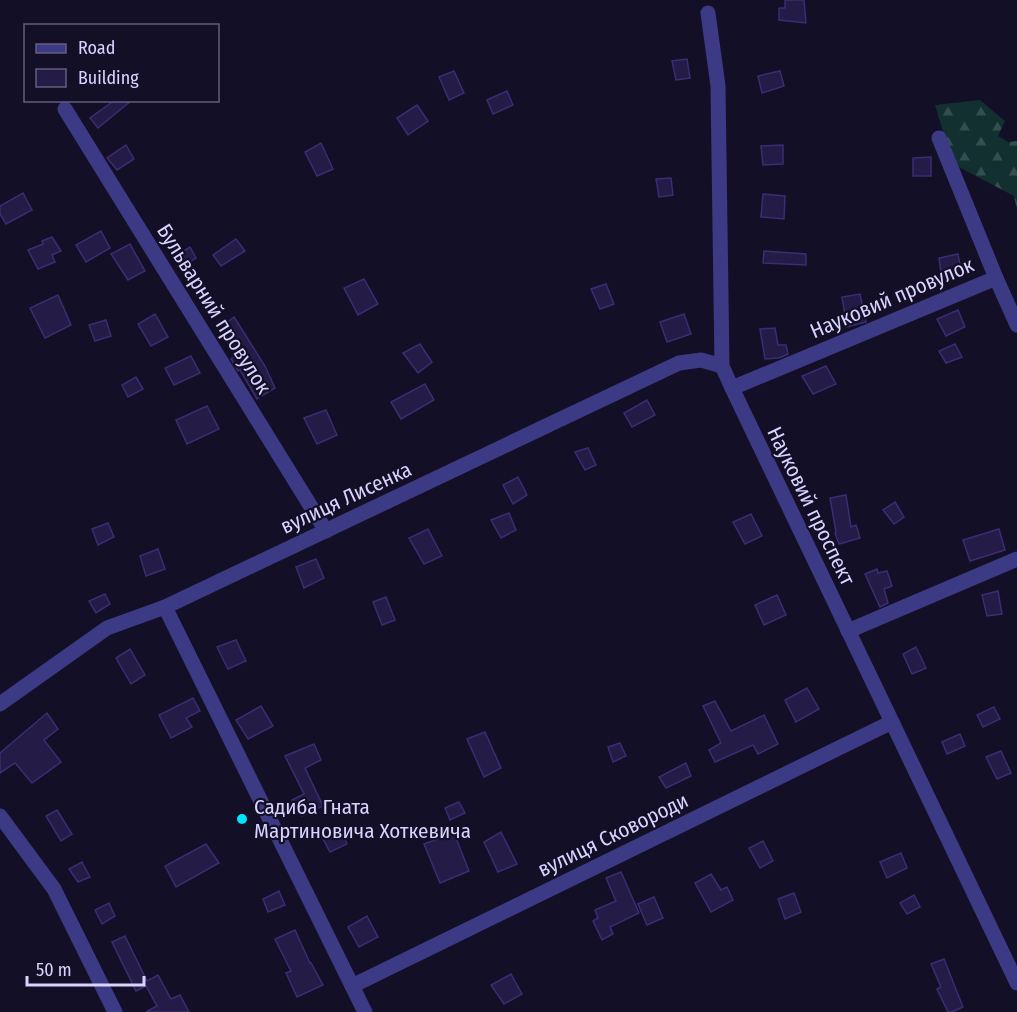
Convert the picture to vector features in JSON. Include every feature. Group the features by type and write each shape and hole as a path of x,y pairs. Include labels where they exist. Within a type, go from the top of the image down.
{"street":[{"name":"Науковий проспект","path":"708,13 718,86 722,366 1017,983"},
{"name":"Бульварний провулок","path":"65,109 327,531"},
{"name":"Науковий провулок","path":"732,388 996,278 939,138"},
{"path":"996,278 1017,325"},
{"name":"вулиця Лисенка","path":"0,704 107,628 165,607 679,363 701,360 722,366"},
{"path":"848,631 1017,560"},
{"path":"165,607 365,1012"},
{"name":"вулиця Сковороди","path":"352,986 892,722"},
{"path":"0,816 54,889 111,1011"}],"green space":[{"path":"980,100 1005,121 998,136 1008,142 1017,141 1017,210 1014,196 953,164 935,105"}],"building":[{"path":"785,0 804,0 806,23 779,20 779,8 785,8"},
{"path":"687,59 690,78 676,80 672,61"},
{"path":"454,71 464,93 449,100 439,77"},
{"path":"780,71 784,86 762,93 758,76"},
{"path":"507,91 513,105 493,114 487,100"},
{"path":"112,102 130,102 98,128 90,118"},
{"path":"417,105 428,121 408,135 397,118"},
{"path":"321,143 333,169 317,176 305,152"},
{"path":"126,145 134,159 117,170 107,158"},
{"path":"783,145 783,164 763,165 761,146"},
{"path":"931,157 931,176 913,176 913,158"},
{"path":"671,178 673,195 659,197 656,179"},
{"path":"23,193 32,210 6,224 0,214 0,206"},
{"path":"763,194 785,196 784,219 761,217"},
{"path":"101,231 110,248 86,262 76,245"},
{"path":"52,237 61,251 52,255 55,262 38,269 28,250 43,244 42,241"},
{"path":"236,239 245,251 221,266 213,255"},
{"path":"130,244 145,271 128,280 111,254"},
{"path":"190,247 196,258 183,266 177,255"},
{"path":"764,251 806,254 806,265 763,263"},
{"path":"958,254 961,270 941,273 939,258"},
{"path":"364,279 378,304 358,315 344,288"},
{"path":"606,284 614,304 600,309 591,289"},
{"path":"860,294 866,322 847,327 842,297"},
{"path":"58,295 71,325 45,338 30,308"},
{"path":"958,310 965,327 946,336 937,319"},
{"path":"155,314 168,337 151,346 138,324"},
{"path":"684,314 691,334 667,342 660,322"},
{"path":"234,317 265,366 275,388 257,399 231,359 236,355 218,329"},
{"path":"106,320 111,336 95,341 89,325"},
{"path":"775,328 778,345 786,345 788,354 779,358 765,359 760,329"},
{"path":"420,344 432,362 418,373 403,353"},
{"path":"955,344 962,357 946,363 939,351"},
{"path":"191,356 200,373 174,385 165,368"},
{"path":"826,366 836,384 813,394 802,376"},
{"path":"136,377 143,389 128,397 122,385"},
{"path":"425,384 434,400 401,419 391,402"},
{"path":"647,400 655,415 632,427 624,413"},
{"path":"207,406 219,429 187,444 176,420"},
{"path":"326,410 337,435 317,444 304,418"},
{"path":"588,448 596,465 585,470 575,452"},
{"path":"518,477 527,495 513,504 503,485"},
{"path":"846,495 851,527 856,525 860,538 839,544 835,533 830,498"},
{"path":"895,502 904,517 894,524 883,510"},
{"path":"509,513 516,530 501,538 491,520"},
{"path":"751,514 762,536 745,544 733,522"},
{"path":"108,523 114,537 98,545 92,529"},
{"path":"428,529 442,556 424,564 409,538"},
{"path":"999,529 1005,550 970,561 963,540"},
{"path":"158,549 165,569 146,576 140,556"},
{"path":"316,559 324,578 304,588 296,567"},
{"path":"877,569 878,573 887,571 892,586 884,589 888,603 880,607 865,574"},
{"path":"998,591 1002,614 987,616 982,595"},
{"path":"105,594 110,604 96,613 89,601"},
{"path":"777,595 786,615 764,625 755,605"},
{"path":"386,597 395,620 382,625 373,602"},
{"path":"236,640 246,661 228,669 217,647"},
{"path":"916,647 926,668 912,674 903,654"},
{"path":"130,649 145,675 131,684 116,658"},
{"path":"807,688 819,709 796,722 785,700"},
{"path":"193,698 200,711 186,718 192,727 171,738 159,715"},
{"path":"715,701 731,731 764,715 778,744 758,754 753,745 715,762 709,750 721,743 703,706"},
{"path":"261,706 273,726 248,739 236,720"},
{"path":"994,707 1000,719 983,727 977,715"},
{"path":"47,713 58,729 44,740 61,762 32,783 15,763 0,773 0,753"},
{"path":"485,732 501,768 484,777 467,739"},
{"path":"960,734 965,746 947,754 942,742"},
{"path":"620,743 626,756 613,762 608,747"},
{"path":"314,744 321,760 305,768 323,806 302,816 292,800 304,794 285,756"},
{"path":"1001,751 1011,773 997,779 986,757"},
{"path":"686,763 691,776 666,788 659,777"},
{"path":"459,802 465,813 450,820 445,808"},
{"path":"57,810 72,834 61,841 46,816"},
{"path":"340,828 347,844 330,852 322,837"},
{"path":"501,832 517,864 498,872 484,842"},
{"path":"454,833 469,871 440,883 424,844"},
{"path":"763,841 773,861 760,868 749,848"},
{"path":"206,844 219,863 176,887 165,866"},
{"path":"901,853 907,868 887,878 880,862"},
{"path":"82,862 90,877 78,882 69,869"},
{"path":"621,872 639,913 610,927 613,934 602,940 593,921 598,918 595,910 616,901 606,878"},
{"path":"711,874 721,890 727,887 733,900 711,912 695,883"},
{"path":"279,891 285,905 268,912 263,899"},
{"path":"794,893 801,912 785,919 778,899"},
{"path":"914,895 920,907 907,914 900,903"},
{"path":"654,897 663,918 647,925 638,904"},
{"path":"109,903 115,916 102,924 95,910"},
{"path":"367,916 378,937 359,947 348,927"},
{"path":"295,930 323,985 297,997 286,973 291,971 275,939"},
{"path":"125,936 147,981 158,975 171,999 180,995 189,1012 146,1012 157,1006 146,986 136,991 112,942"},
{"path":"944,959 963,1007 952,1012 948,1012 937,989 941,987 931,964"},
{"path":"511,974 522,994 504,1004 491,985"}],"place":[{"name":"Садиба Гната Мартиновича Хоткевича","path":"242,819"}]}
